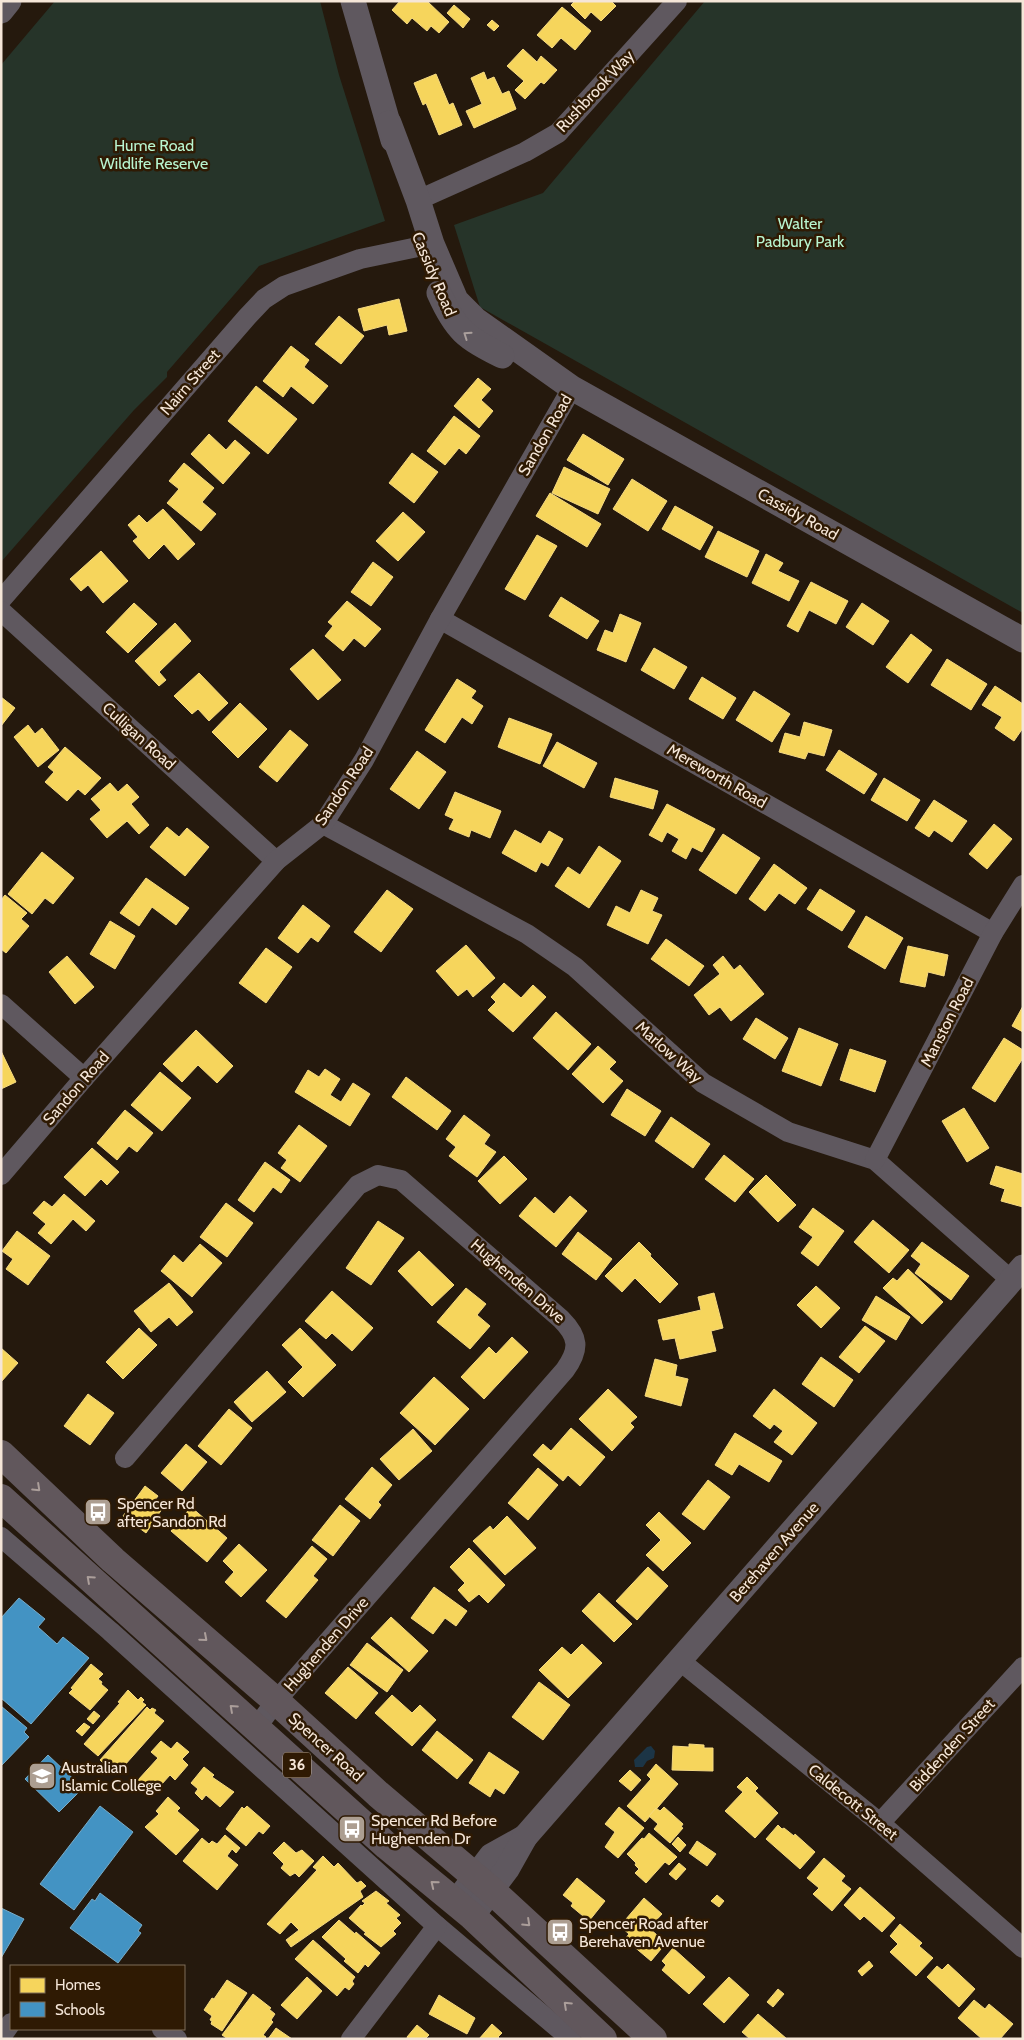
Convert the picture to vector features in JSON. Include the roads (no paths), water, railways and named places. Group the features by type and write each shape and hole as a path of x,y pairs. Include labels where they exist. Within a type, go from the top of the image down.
{"main road":[{"name":"Spencer Road","path":"1,1454 113,1560 276,1701 378,1794 484,1883 652,2039"},
{"name":"Spencer Road","path":"1,1498 387,1846 464,1909 603,2039"}],"street":[{"path":"1,11 9,1"},
{"name":"Cassidy Road","path":"353,1 448,315 462,332 525,368 572,388 1023,640"},
{"name":"Rushbrook Way","path":"418,200 525,152 558,133 678,1"},
{"name":"Cassidy Road","path":"389,123 418,200 426,245"},
{"name":"Nairn Street","path":"1,600 246,317 264,299 284,286 360,259 426,245"},
{"name":"Sandon Road","path":"1,1175 276,861 323,824 364,760 440,619 572,388"},
{"name":"Culligan Road","path":"1,611 276,861"},
{"name":"Mereworth Road","path":"440,619 993,933"},
{"name":"Marlow Way","path":"323,824 527,934 567,961 703,1083 788,1132 875,1160 1017,1274"},
{"name":"Manston Road","path":"875,1160 993,933 1023,886"},
{"path":"1,1004 84,1078"},
{"name":"Hughenden Drive","path":"124,1458 358,1185 378,1175 401,1180 569,1326 575,1338 576,1351 574,1358 565,1370 276,1701 256,1728"},
{"name":"Berehaven Avenue","path":"464,1909 484,1883 507,1868 525,1837 1017,1274"},
{"path":"1,1537 110,1631 437,1926 571,2039"},
{"name":"Caldecott Street","path":"679,1660 880,1822 1023,1948"},
{"name":"Biddenden Street","path":"880,1822 1023,1667"},
{"path":"351,2039 437,1926"},
{"path":"1,2038 10,2024"},
{"path":"164,2030 177,2039"}],"water":[{"path":"651,1746 655,1751 654,1758 647,1761 643,1767 635,1767 634,1760 647,1747"}],"place":[{"name":"Spencer Rd after Sandon Rd","path":"98,1512"},
{"name":"Australian Islamic College","path":"42,1776"},
{"name":"Spencer Rd Before Hughenden Dr","path":"352,1829"},
{"name":"Spencer Road after Berehaven Avenue","path":"560,1932"}],"park label":[{"name":"Hume Road Wildlife Reserve","path":"154,154"},
{"name":"Walter Padbury Park","path":"800,232"}]}
